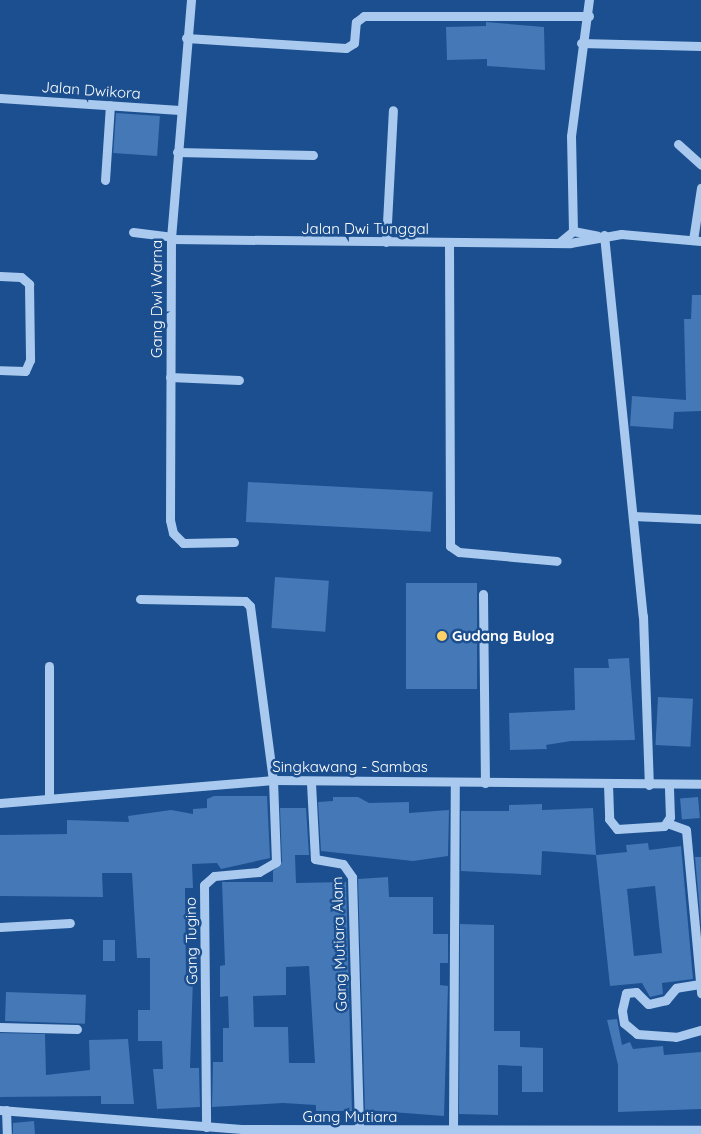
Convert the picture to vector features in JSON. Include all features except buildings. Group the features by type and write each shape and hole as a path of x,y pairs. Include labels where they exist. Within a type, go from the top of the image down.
{"street":[{"name":"Gang Dwi Warna","path":"191,0 186,38 171,238 170,377 173,532 183,543 234,542"},
{"path":"573,231 569,182 581,43 589,16 589,0"},
{"path":"186,38 346,48 354,43 356,22 364,16 589,16"},
{"path":"581,43 701,46"},
{"name":"Jalan Dwikora","path":"0,98 180,110"},
{"path":"105,180 110,104"},
{"path":"386,242 394,110"},
{"path":"678,144 701,164"},
{"path":"177,152 313,155"},
{"path":"697,240 701,188"},
{"path":"573,231 601,236 643,616 649,785"},
{"path":"560,242 573,231"},
{"name":"Jalan Dwi Tunggal","path":"134,232 171,238 449,243 560,242 601,236 697,240"},
{"path":"449,243 450,546 459,552 557,561"},
{"path":"0,276 21,278 30,284 30,367 17,373 0,370"},
{"path":"170,377 239,380"},
{"path":"633,516 701,519"},
{"path":"482,594 485,783"},
{"path":"140,599 246,601 250,606 273,780"},
{"path":"49,666 49,798"},
{"name":"Singkawang - Sambas","path":"0,803 273,780 312,783 701,784"},
{"name":"Gang Tugino","path":"206,1127 204,885 214,876 259,872 276,862 273,780"},
{"path":"453,1130 455,782"},
{"name":"Gang Mutiara Alam","path":"312,783 315,859 347,866 352,877 362,1132"},
{"path":"608,784 609,818 617,829 667,823 686,830 701,988 676,988 666,1000 648,1004 636,992 622,998 624,1023 637,1034 676,1037 701,1030"},
{"path":"667,823 668,784"},
{"path":"0,927 70,923"},
{"path":"0,1028 77,1029"},
{"path":"3,1110 7,1134"},
{"name":"Gang Mutiara","path":"3,1110 180,1130 206,1127 362,1132 701,1130"}],"place":[{"name":"Gudang Bulog","path":"442,636"}]}
